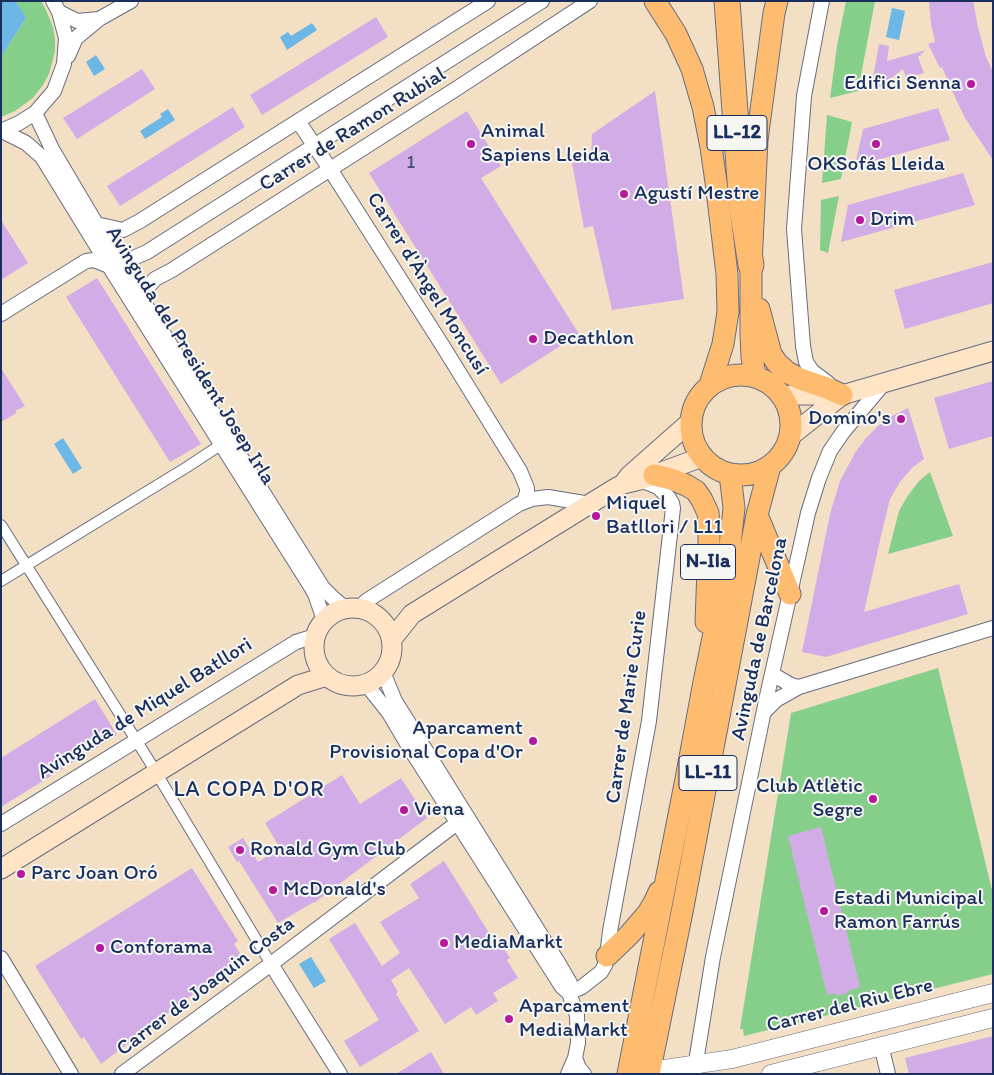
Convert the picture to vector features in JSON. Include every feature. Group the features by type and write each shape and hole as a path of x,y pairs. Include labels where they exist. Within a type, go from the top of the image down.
{"highway":[{"name":"LL-12","path":"727,1 742,208 751,265"}],"main road":[{"path":"655,1 676,34 692,69 703,107 711,147 727,274 728,312 723,344 710,385"},
{"path":"755,376 751,335 751,265 757,140 777,1"},
{"path":"751,265 766,338 771,354 777,364 800,379 828,388 842,395"},
{"path":"783,398 791,395 842,395 993,351"},
{"path":"770,466 751,474 730,474 714,468 702,458 695,447 691,435 690,422 696,401 702,392 720,379 731,375 755,376 771,384 788,407 791,427 790,437"},
{"path":"790,437 842,395"},
{"path":"639,480 630,475 690,422"},
{"name":"LL-11","path":"639,1073 684,903 756,515 770,466 782,453 790,437"},
{"path":"392,639 412,614 590,504 639,480 702,458"},
{"name":"LL-11","path":"639,1073 672,854 728,564 734,508 730,474"},
{"name":"N-IIa","path":"639,480 671,479 686,485 696,492 708,513 709,542 704,682"},
{"name":"N-IIa","path":"756,515 790,594"},
{"path":"353,608 371,611 379,617 385,623 392,639 393,648 392,657 384,672 366,684 354,686 342,685 331,680 315,658 314,647 320,628 337,610 353,608"},
{"path":"379,617 412,614"},
{"path":"1,869 322,669"},
{"path":"607,956 629,935 656,901 672,854"}],"street":[{"path":"1,131 35,113 54,90 76,38 99,19 131,1"},
{"name":"Carrer de Ramon Rubial","path":"96,224 123,230 140,221 488,1"},
{"name":"Carrer de Ramon Rubial","path":"113,263 147,252 542,1"},
{"name":"Carrer de Ramon Rubial","path":"140,296 155,279 482,72 590,1"},
{"path":"822,1 804,96 794,228 803,346 806,362 812,371 842,395"},
{"path":"56,7 77,20 99,19"},
{"path":"56,7 66,38 64,64"},
{"name":"Avinguda del President Josep Irla","path":"35,113 52,150 96,224 113,263 140,296 323,588 333,598 353,608"},
{"name":"Carrer d'Àngel Moncusí","path":"298,121 449,356 520,471 527,492 524,502"},
{"name":"Avinguda del President Josep Irla","path":"1,131 26,143 42,157 113,263 315,594 320,628"},
{"path":"1,314 86,261 94,260 113,263"},
{"name":"Avinguda de Barcelona","path":"704,1068 713,957 772,674 808,513 830,451 843,432 885,382"},
{"path":"1,581 222,444"},
{"name":"Carrer d'Àngel Moncusí","path":"520,471 535,488 548,497"},
{"name":"Carrer de Marie Curie","path":"607,956 648,721 674,508 669,498 658,487 639,480"},
{"path":"353,608 519,504 532,499 548,497 590,504"},
{"path":"1,525 137,741 271,964 340,1074"},
{"name":"Avinguda de Miquel Batllori","path":"1,824 320,628"},
{"path":"764,712 776,700 800,687 993,628"},
{"path":"384,672 394,701 569,986 576,1014 578,1043 576,1058 568,1074"},
{"path":"772,674 800,687"},
{"path":"366,684 389,713 562,988 569,986 579,989 601,972 607,956"},
{"name":"Carrer de Joaquin Costa","path":"122,1074 457,823"},
{"path":"1,958 72,1074"},
{"name":"Carrer del Riu Ebre","path":"639,1073 704,1068 732,1059 993,993"},
{"path":"771,1074 993,1018"},
{"path":"881,1046 888,1074"},
{"path":"576,1058 579,1068 584,1074"}],"green space":[{"path":"15,1 41,1 53,27 55,51 49,74 33,98 15,111 1,117 1,57 26,18"},
{"path":"846,1 875,1 858,91 830,98 837,46"},
{"path":"827,115 852,122 841,179 822,183"},
{"path":"839,196 828,253 820,250 821,200"},
{"path":"930,472 953,536 888,554 899,511 919,481"},
{"name":"Club Atlètic Segre","path":"938,668 993,894 993,974 744,1036 743,1029 740,1029 791,713"}],"water":[{"path":"1,1 15,1 26,18 1,57"},
{"path":"892,8 905,11 899,40 886,37"},
{"path":"312,23 317,30 287,50 280,37 288,32 291,36"},
{"path":"96,55 105,69 94,76 86,62"},
{"path":"168,109 175,120 145,139 140,131 162,117 160,114"},
{"path":"63,438 82,468 73,474 54,444"},
{"path":"311,957 326,981 314,988 299,964"}],"building":[{"name":"Edifici Senna","path":"929,1 973,1 986,57 993,72 993,160 965,118 942,67 940,68 928,44 935,42"},
{"path":"376,17 388,37 262,115 250,95"},
{"path":"879,44 889,46 887,61 926,50 918,57 924,73 906,78 903,69 882,86 871,89"},
{"path":"142,69 155,89 77,139 63,118"},
{"name":"Agustí Mestre","path":"655,91 684,299 612,310 593,226 584,228 572,163 591,159 592,134"},
{"path":"233,107 245,127 120,206 107,186"},
{"path":"938,108 950,140 855,166 863,129"},
{"path":"467,111 501,166 481,178 579,334 501,384 369,173"},
{"path":"963,173 975,205 841,242 848,205"},
{"path":"1,220 28,263 1,280"},
{"path":"993,262 993,303 905,329 894,290"},
{"path":"97,278 201,444 170,462 66,297"},
{"path":"1,368 25,406 1,422"},
{"path":"993,381 993,436 949,449 934,398"},
{"path":"908,408 924,459 905,476 890,499 864,612 959,584 968,614 826,657 802,652 830,514 840,481 855,453 866,438 890,417"},
{"path":"95,699 117,735 1,807 1,758"},
{"path":"342,775 360,804 401,778 427,818 314,903 278,923 228,847 243,838 258,862 280,848 265,823"},
{"name":"Estadi Municipal Ramon Farrús","path":"821,827 860,987 836,996 835,993 827,995 788,836"},
{"name":"MediaMarkt","path":"444,861 496,944 499,942 510,958 507,960 518,978 493,993 498,1001 476,1015 471,1007 445,1024 409,968 391,980 398,992 396,994 419,1031 360,1067 344,1041 379,1020 329,939 355,923 382,966 400,953 380,922 419,898 410,884"},
{"path":"192,868 238,941 234,944 242,957 101,1064 84,1037 81,1039 35,966"},
{"path":"993,1036 993,1074 909,1074 905,1058"},
{"path":"431,1052 444,1074 396,1074"}],"place":[{"name":"Edifici Senna","path":"971,84"},
{"name":"Animal Sapiens Lleida","path":"471,144"},
{"name":"OKSofás Lleida","path":"876,144"},
{"name":"Agustí Mestre","path":"624,194"},
{"name":"Drim","path":"860,220"},
{"name":"Decathlon","path":"533,339"},
{"name":"Domino's","path":"901,419"},
{"name":"Miquel Batllori / L11","path":"596,516"},
{"name":"Aparcament Provisional Copa d'Or","path":"533,741"},
{"name":"Club Atlètic Segre","path":"873,799"},
{"name":"Viena","path":"404,810"},
{"name":"Ronald Gym Club","path":"240,850"},
{"name":"Parc Joan Oró","path":"21,874"},
{"name":"McDonald's","path":"273,890"},
{"name":"Estadi Municipal Ramon Farrús","path":"824,911"},
{"name":"MediaMarkt","path":"444,943"},
{"name":"Conforama","path":"100,948"},
{"name":"Aparcament MediaMarkt","path":"509,1019"}],"district":[{"name":"LA COPA D'OR","path":"249,790"}]}
